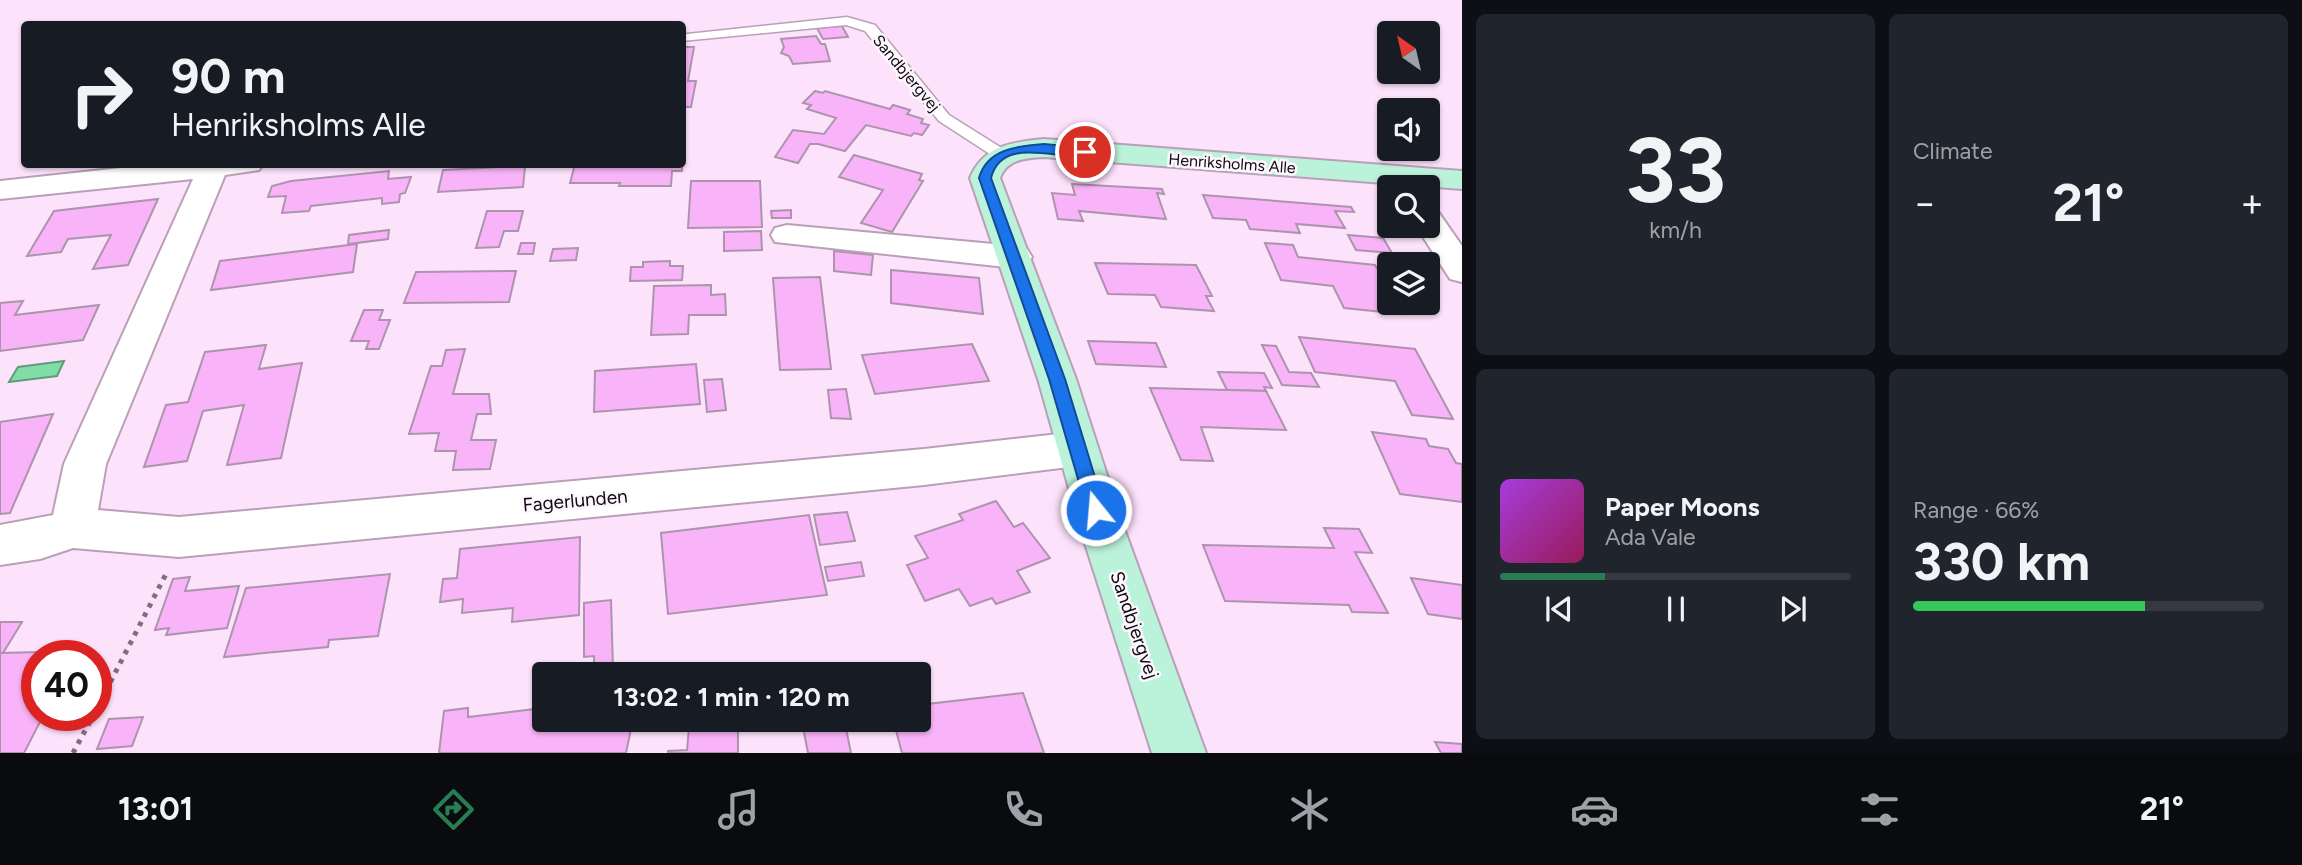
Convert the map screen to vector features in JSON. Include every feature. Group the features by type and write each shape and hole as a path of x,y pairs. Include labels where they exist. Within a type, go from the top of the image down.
{"street":[{"name":"Henriksholms Alle","path":"1002,155 1023,149 1044,148 1377,179"},
{"name":"Sandbjergvej","path":"1002,155 988,166 985,178 1057,379 1077,449 1179,753"},
{"path":"0,190 212,168"},
{"path":"73,528 85,464 230,168"},
{"name":"Henriksholms Alle","path":"1440,180 1462,180"},
{"path":"788,235 1015,257"},
{"path":"1440,238 1462,271"},
{"name":"Fagerlunden","path":"0,545 40,539 73,528 179,537 925,467 1077,449"}],"lane":[{"name":"Sandbjergvej","path":"687,38 847,21 870,28 944,118 1002,155"}],"path":[{"path":"112,680 160,590 179,537"},
{"path":"73,753 85,731"}],"shaded area":[{"path":"64,361 57,376 9,382 18,367"}],"building":[{"path":"842,26 848,37 823,39 817,28"},
{"path":"816,36 821,44 825,44 830,61 793,64 789,56 781,53 784,47 781,39"},
{"path":"686,47 694,47 688,81 696,81 691,107 686,107"},
{"path":"815,91 825,91 890,109 893,105 910,110 907,114 923,119 921,123 929,125 922,135 914,133 911,136 866,125 845,151 810,144 798,163 775,157 793,130 824,134 836,118 807,109 811,105 803,103"},
{"path":"854,155 922,174 919,180 923,181 892,232 861,223 883,190 839,177"},
{"path":"525,168 523,187 438,192 443,170"},
{"path":"574,168 682,168 682,171 672,171 671,186 570,183"},
{"path":"389,171 388,179 411,177 405,193 400,194 399,202 382,204 382,198 311,206 309,211 282,213 286,196 268,197 272,186 291,181"},
{"path":"691,181 760,181 762,227 688,228"},
{"path":"1072,184 1162,189 1164,194 1157,193 1166,219 1079,211 1083,221 1058,219 1052,193 1075,195"},
{"path":"1203,195 1351,207 1354,212 1335,211 1345,228 1296,224 1300,233 1250,229 1246,220 1213,218"},
{"path":"158,199 128,265 93,269 111,235 68,239 61,252 27,256 54,211"},
{"path":"791,210 791,218 772,218 771,211"},
{"path":"487,211 523,211 518,231 504,231 499,247 476,248"},
{"path":"389,230 388,239 348,244 349,235"},
{"path":"761,231 762,250 724,251 724,232"},
{"path":"1348,235 1383,238 1391,252 1380,252 1356,250"},
{"path":"521,243 535,243 533,254 518,254"},
{"path":"1265,243 1293,245 1298,257 1375,265 1377,311 1344,308 1333,286 1281,280"},
{"path":"357,244 353,272 211,290 220,261"},
{"path":"578,248 576,260 550,261 553,249"},
{"path":"834,251 873,255 871,275 834,271"},
{"path":"670,261 670,266 683,266 682,280 630,281 631,267 643,267 643,262"},
{"path":"1095,263 1196,265 1212,296 1206,296 1214,311 1161,307 1155,295 1108,294"},
{"path":"891,270 979,278 983,314 891,303"},
{"path":"516,271 509,302 404,303 416,272"},
{"path":"820,277 831,369 780,370 773,278"},
{"path":"711,285 711,295 725,294 726,315 689,315 688,334 651,335 654,286"},
{"path":"23,301 15,315 99,305 83,340 0,351 0,303"},
{"path":"364,310 383,310 379,320 390,320 379,349 366,349 369,341 351,341"},
{"path":"1299,337 1415,349 1453,419 1412,415 1395,381 1315,372"},
{"path":"1088,341 1156,343 1166,367 1096,364"},
{"path":"972,344 989,381 875,394 862,355"},
{"path":"266,345 259,369 302,363 281,458 227,465 244,405 203,411 187,461 144,467 166,405 188,402 205,352"},
{"path":"1262,345 1276,346 1289,372 1311,373 1319,387 1282,385"},
{"path":"465,349 453,394 489,394 491,414 477,414 471,440 496,440 490,469 453,470 456,451 435,451 439,433 409,434 431,366 442,366 446,350"},
{"path":"696,364 700,404 594,412 595,371"},
{"path":"1218,372 1264,373 1272,388 1264,387 1266,391 1227,390"},
{"path":"722,379 726,410 707,412 704,380"},
{"path":"1150,388 1266,391 1286,430 1201,427 1213,461 1181,460"},
{"path":"846,389 851,419 831,418 828,390"},
{"path":"53,414 10,513 0,514 0,422"},
{"path":"1372,432 1426,439 1429,446 1448,449 1456,463 1462,464 1462,502 1400,494"},
{"path":"996,501 1014,527 1023,523 1050,558 1017,571 1030,592 996,604 992,598 970,606 959,589 925,601 907,565 928,558 915,536 963,520 959,514"},
{"path":"847,512 855,541 820,545 814,515"},
{"path":"809,515 827,595 668,614 661,533"},
{"path":"1324,528 1359,529 1372,553 1355,552 1388,613 1352,612 1349,605 1225,601 1203,545 1334,548"},
{"path":"580,537 579,615 512,622 513,608 462,613 463,599 440,602 443,579 457,578 460,549"},
{"path":"861,562 864,576 828,581 825,567"},
{"path":"390,574 378,636 329,640 328,647 224,657 246,588"},
{"path":"190,577 185,591 239,586 227,628 166,635 169,628 155,630 173,579"},
{"path":"1411,578 1462,585 1462,619 1428,614"},
{"path":"611,600 613,662 594,662 594,656 584,657 584,603"},
{"path":"0,622 22,622 3,653 0,653"},
{"path":"21,652 21,731 35,731 24,753 0,753 0,653"},
{"path":"1023,693 1044,753 902,753 896,732 931,732 931,704"},
{"path":"468,708 468,717 532,709 532,732 630,732 626,753 439,753 444,711"},
{"path":"143,717 132,746 97,749 104,731 112,731 112,719"},
{"path":"689,732 738,732 738,753 668,753 687,750"},
{"path":"804,732 847,732 851,753 808,753"},
{"path":"1435,742 1462,744 1462,753 1441,753"}],"route":[{"path":"1085,152 1023,149 1002,155 988,166 985,178 1057,379 1096,510"}]}
